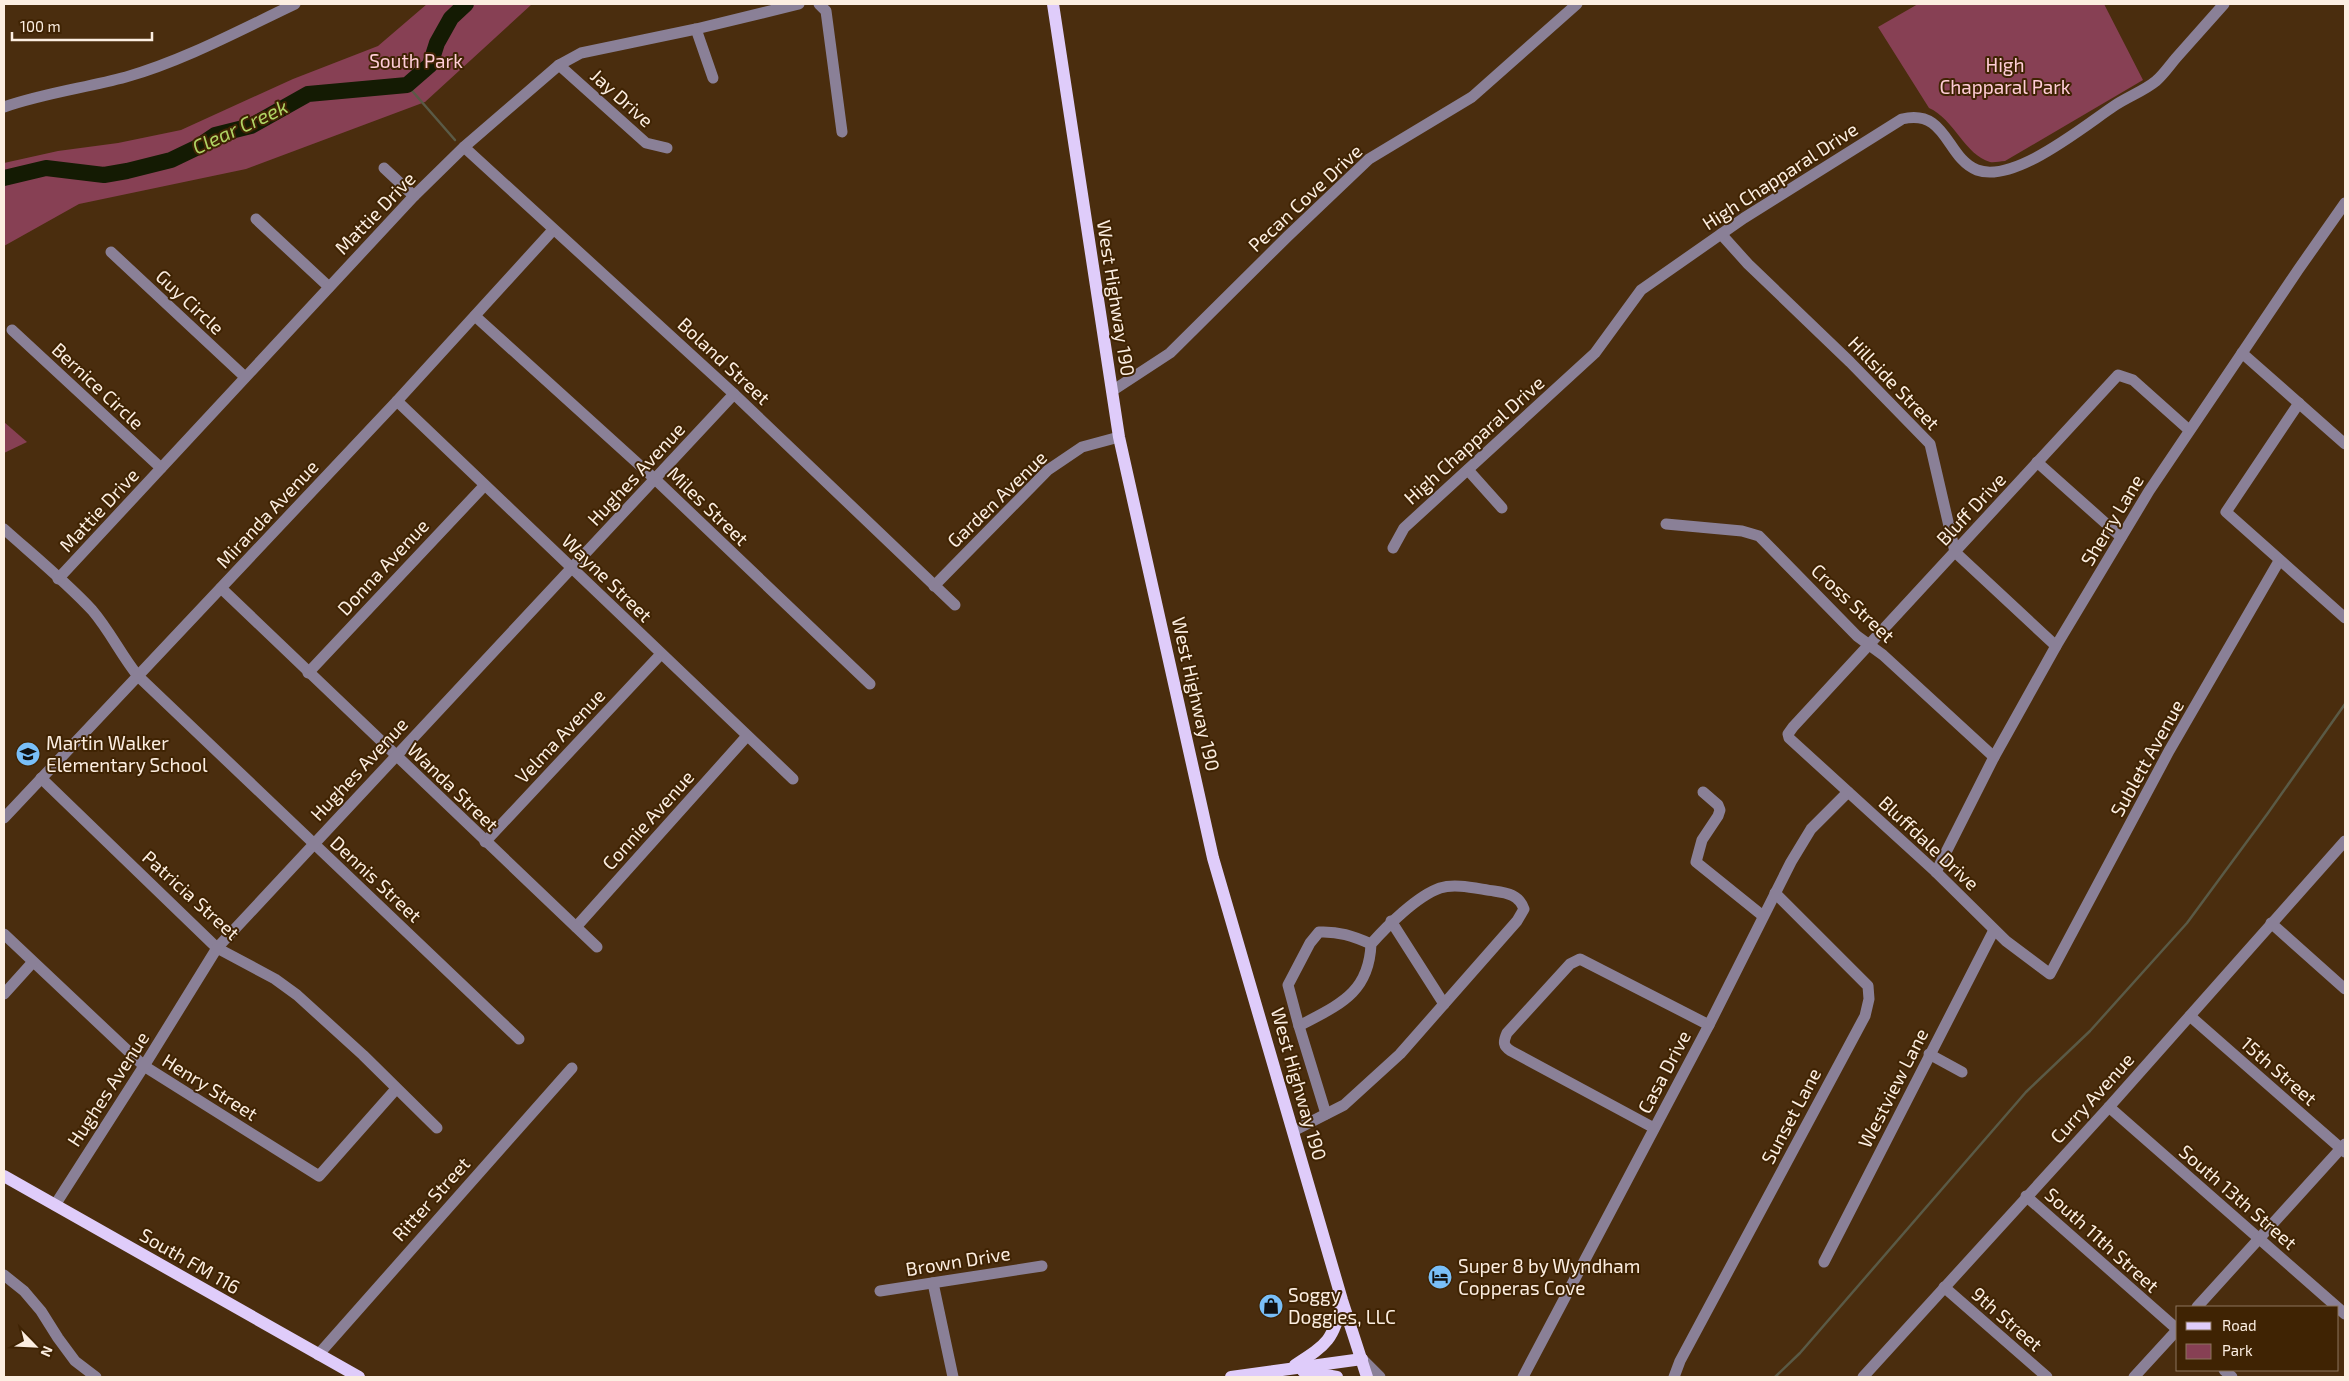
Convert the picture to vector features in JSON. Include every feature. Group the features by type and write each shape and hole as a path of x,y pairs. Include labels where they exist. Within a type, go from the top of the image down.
{"main road":[{"name":"West Highway 190","path":"1052,4 1119,437 1213,858 1342,1300 1367,1377"},
{"name":"South FM 116","path":"4,1176 359,1377"},
{"path":"1289,1368 1327,1343 1337,1322 1342,1300"},
{"path":"1231,1377 1362,1359"},
{"path":"1289,1368 1337,1377"}],"street":[{"path":"4,107 33,97 126,77 185,56 295,4"},
{"name":"Mattie Drive","path":"58,579 414,196 464,148 559,65 581,53 696,29 799,4"},
{"name":"Pecan Cove Drive","path":"1112,392 1170,353 1369,159 1472,97 1577,4"},
{"name":"High Chapparal Drive","path":"1393,548 1404,528 1595,353 1641,290 1721,234 1902,119 1915,115 1922,116 1935,125 1967,163 1976,170 1991,173 2004,172 2019,166 2084,128 2113,107 2156,81 2224,4"},
{"path":"823,7 842,132"},
{"path":"696,29 713,78"},
{"name":"Jay Drive","path":"559,65 646,143 668,148"},
{"name":"Boland Street","path":"464,148 734,394 955,605"},
{"path":"384,168 414,196"},
{"name":"Sherry Lane","path":"1936,872 1994,757 2056,646 2121,537 2189,430 2345,203"},
{"path":"256,219 329,287"},
{"name":"Miranda Avenue","path":"4,818 397,401 553,230"},
{"name":"Hillside Street","path":"1721,234 1748,264 1850,362 1930,444 1954,552"},
{"name":"Guy Circle","path":"111,252 246,377"},
{"name":"Miles Street","path":"475,316 656,480 870,684"},
{"name":"Bernice Circle","path":"12,330 161,468"},
{"path":"2242,352 2345,444"},
{"name":"Bluff Drive","path":"1788,734 2118,375 2133,380 2189,430"},
{"name":"Hughes Avenue","path":"55,1205 217,948 395,756 656,480 734,394"},
{"name":"Wayne Street","path":"397,401 793,779"},
{"path":"2299,404 2226,512 2345,618"},
{"name":"Garden Avenue","path":"934,586 1048,470 1082,446 1119,437"},
{"path":"2038,462 2121,537"},
{"path":"1468,470 1502,508"},
{"name":"Donna Avenue","path":"308,673 484,486"},
{"name":"Cross Street","path":"1666,524 1742,531 1759,536 1857,636 1870,645 1994,757"},
{"name":"Dennis Street","path":"4,529 91,609 110,633 122,657 138,676 519,1039"},
{"path":"1954,552 2056,646"},
{"name":"Sublett Avenue","path":"2050,974 2169,751 2279,561"},
{"name":"Wanda Street","path":"221,588 597,947"},
{"name":"Velma Avenue","path":"485,842 661,654"},
{"name":"Bluffdale Drive","path":"1788,734 1848,792 1936,872 1994,930 2014,948 2050,974"},
{"name":"Connie Avenue","path":"576,927 747,736"},
{"name":"Patricia Street","path":"41,778 217,948 275,979 297,995 363,1055 436,1128"},
{"path":"1703,792 1718,805 1720,810 1702,840 1696,862 1763,916"},
{"name":"Casa Drive","path":"1523,1377 1709,1025 1791,862 1811,829 1848,792"},
{"name":"Curry Avenue","path":"1863,1377 2109,1107 2345,842"},
{"path":"1293,1131 1344,1105 1400,1054 1517,921 1524,910 1522,901 1509,893 1453,886 1440,888 1391,921 1370,944 1370,959 1364,979 1343,1003 1299,1026"},
{"name":"Sunset Lane","path":"1674,1377 1680,1361 1865,1016 1869,999 1868,986 1775,894"},
{"path":"1391,921 1444,1004"},
{"path":"2271,923 2345,989"},
{"name":"Westview Lane","path":"1824,1262 1994,930"},
{"path":"1326,1114 1288,985 1310,943 1319,932 1333,932 1354,936 1370,944"},
{"name":"Henry Street","path":"4,934 32,963 144,1066 319,1176 396,1089"},
{"path":"1654,1128 1511,1051 1504,1043 1507,1033 1570,964 1580,960 1709,1025"},
{"path":"4,994 32,963"},
{"name":"15th Street","path":"2190,1016 2344,1148"},
{"path":"1929,1054 1962,1072"},
{"name":"Ritter Street","path":"318,1355 572,1068"},
{"name":"South 13th Street","path":"2109,1107 2336,1306"},
{"path":"2198,1306 2344,1148"},
{"name":"South 11th Street","path":"2026,1196 2176,1327"},
{"name":"Brown Drive","path":"880,1291 1042,1266"},
{"path":"4,1275 24,1291 41,1311 75,1360 96,1377"},
{"path":"933,1283 953,1377"},
{"name":"9th Street","path":"1944,1288 2047,1377"},
{"path":"2134,1377 2176,1331"},
{"path":"1362,1359 1380,1377"}],"green space":[{"name":"South Park","path":"427,4 532,4 425,102 246,169 79,204 4,246 4,163 58,151 118,143 181,130 293,79 378,46"},
{"name":"High Chapparal Park","path":"1918,4 2104,4 2143,80 2005,161 1990,162 1973,152 1946,120 1929,108 1878,27"},
{"path":"4,422 27,442 4,453"}],"waterway":[{"name":"Clear Creek","path":"4,178 46,168 104,175 127,171 171,160 196,148 215,135 251,126 308,94 407,85 430,65 437,43 451,18 466,4"},
{"path":"407,85 455,140"},
{"path":"1775,1377 1800,1353 2026,1092 2090,1031 2187,923 2345,704"}],"place":[{"name":"Martin Walker Elementary School","path":"28,754"},
{"name":"Super 8 by Wyndham Copperas Cove","path":"1440,1277"},
{"name":"Soggy Doggies, LLC","path":"1271,1306"}]}
